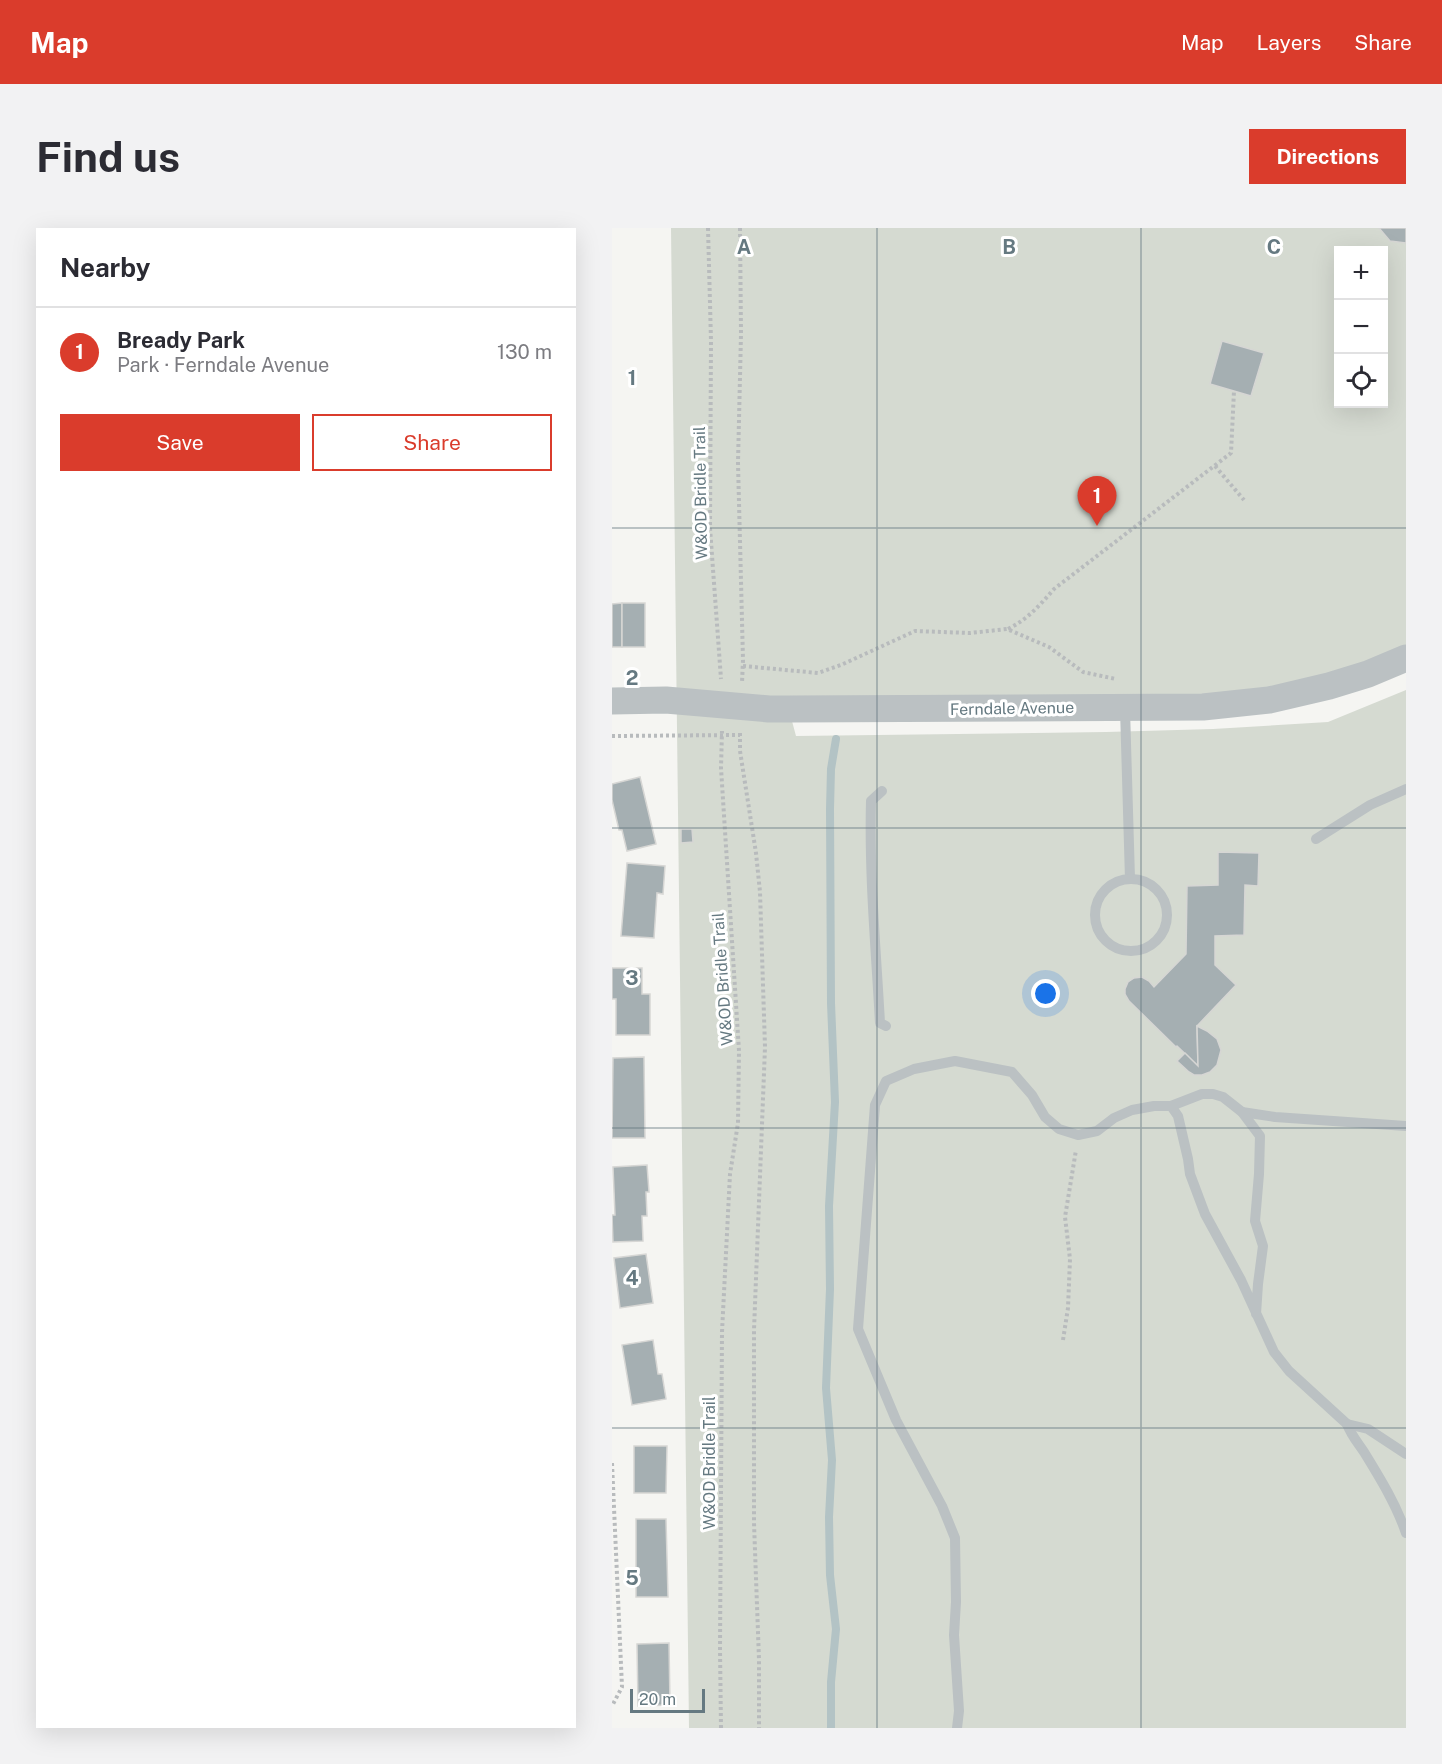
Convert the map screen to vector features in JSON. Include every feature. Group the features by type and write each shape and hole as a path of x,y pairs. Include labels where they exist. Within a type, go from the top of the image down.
{"street":[{"name":"Ferndale Avenue","path":"612,701 666,700 769,709 851,710 1203,707 1269,700 1329,686 1368,674 1406,658"}],"lane":[{"path":"1125,707 1130,879"},
{"path":"1316,839 1370,805 1406,789"},
{"path":"882,791 871,801 870,825 880,1023 886,1026"},
{"path":"1130,879 1152,886 1166,905 1165,928 1150,946 1139,951 1116,948 1106,941 1099,931 1096,920 1096,908 1100,897 1118,882 1130,879"},
{"path":"957,1728 959,1711 954,1635 955,1538 942,1506 896,1420 858,1329 875,1105 886,1081 914,1069 955,1061 1012,1072 1032,1095 1045,1117 1059,1129 1078,1135 1096,1131 1114,1118 1132,1110 1171,1106 1202,1094 1223,1097 1242,1112 1260,1136 1255,1221 1263,1245 1256,1314"},
{"path":"1171,1106 1178,1116 1190,1174 1205,1214 1241,1280 1274,1352 1289,1371 1347,1424 1368,1429 1406,1454"},
{"path":"1242,1112 1275,1117 1406,1126"},
{"path":"1347,1424 1350,1434 1363,1451 1395,1507 1406,1533"}],"path":[{"name":"W&OD Bridle Trail","path":"708,228 711,341 710,528 732,705 722,734 721,768 739,1051 738,1123 730,1174 722,1332 721,1728"},
{"path":"740,228 741,334 738,463 742,666 732,705 740,735 740,751 760,892 765,1047 754,1342 754,1523 759,1728"},
{"path":"742,666 818,673 915,631 970,633 1007,629 1018,624 1036,611 1054,589 1231,453 1234,391"},
{"path":"1215,466 1244,500"},
{"path":"1007,629 1049,647 1083,672 1124,681"},
{"path":"612,736 740,735"},
{"path":"1063,1340 1068,1308 1070,1259 1065,1217 1078,1135"},
{"path":"612,1462 622,1687 612,1706"}],"shaded area":[{"path":"671,228 1406,228 1406,649 1316,689 1125,707 789,710 796,736 1213,729 1328,722 1406,690 1406,1728 689,1728"}],"building":[{"path":"1379,228 1406,228 1406,243 1390,241"},
{"path":"1222,341 1264,353 1251,396 1210,384"},
{"path":"622,603 622,647 612,647 612,604"},
{"path":"622,603 645,603 645,647 622,647"},
{"path":"640,777 656,844 627,851 612,800 612,784"},
{"path":"681,829 692,829 693,842 681,843"},
{"path":"1218,852 1259,853 1258,886 1245,885 1244,935 1215,936 1215,965 1236,985 1197,1026 1198,1066 1129,1001 1125,989 1128,982 1142,977 1154,987 1186,954 1187,886 1218,885"},
{"path":"627,863 665,866 663,894 657,893 654,938 621,936"},
{"path":"612,968 642,968 642,994 650,994 650,1035 616,1035 616,999 612,999"},
{"path":"1197,1026 1217,1039 1221,1050 1217,1065 1210,1072 1202,1075 1194,1075 1177,1061 1185,1053 1198,1066"},
{"path":"644,1057 645,1138 612,1138 613,1058"},
{"path":"647,1165 649,1192 646,1192 647,1216 642,1216 643,1241 613,1242 612,1215 615,1215 613,1167"},
{"path":"646,1254 653,1303 620,1308 614,1258"},
{"path":"653,1340 658,1374 662,1374 666,1399 632,1405 622,1345"},
{"path":"634,1446 667,1446 666,1493 634,1493"},
{"path":"636,1519 666,1519 668,1597 636,1597"},
{"path":"669,1643 670,1705 638,1706 637,1644"}],"waterway":[{"path":"831,1728 831,1682 836,1629 830,1575 829,1517 832,1460 826,1388 830,1289 829,1206 835,1102 831,1003 830,809 831,769 836,739"}],"place":[{"name":"Bready Park","path":"1097,526"}]}
